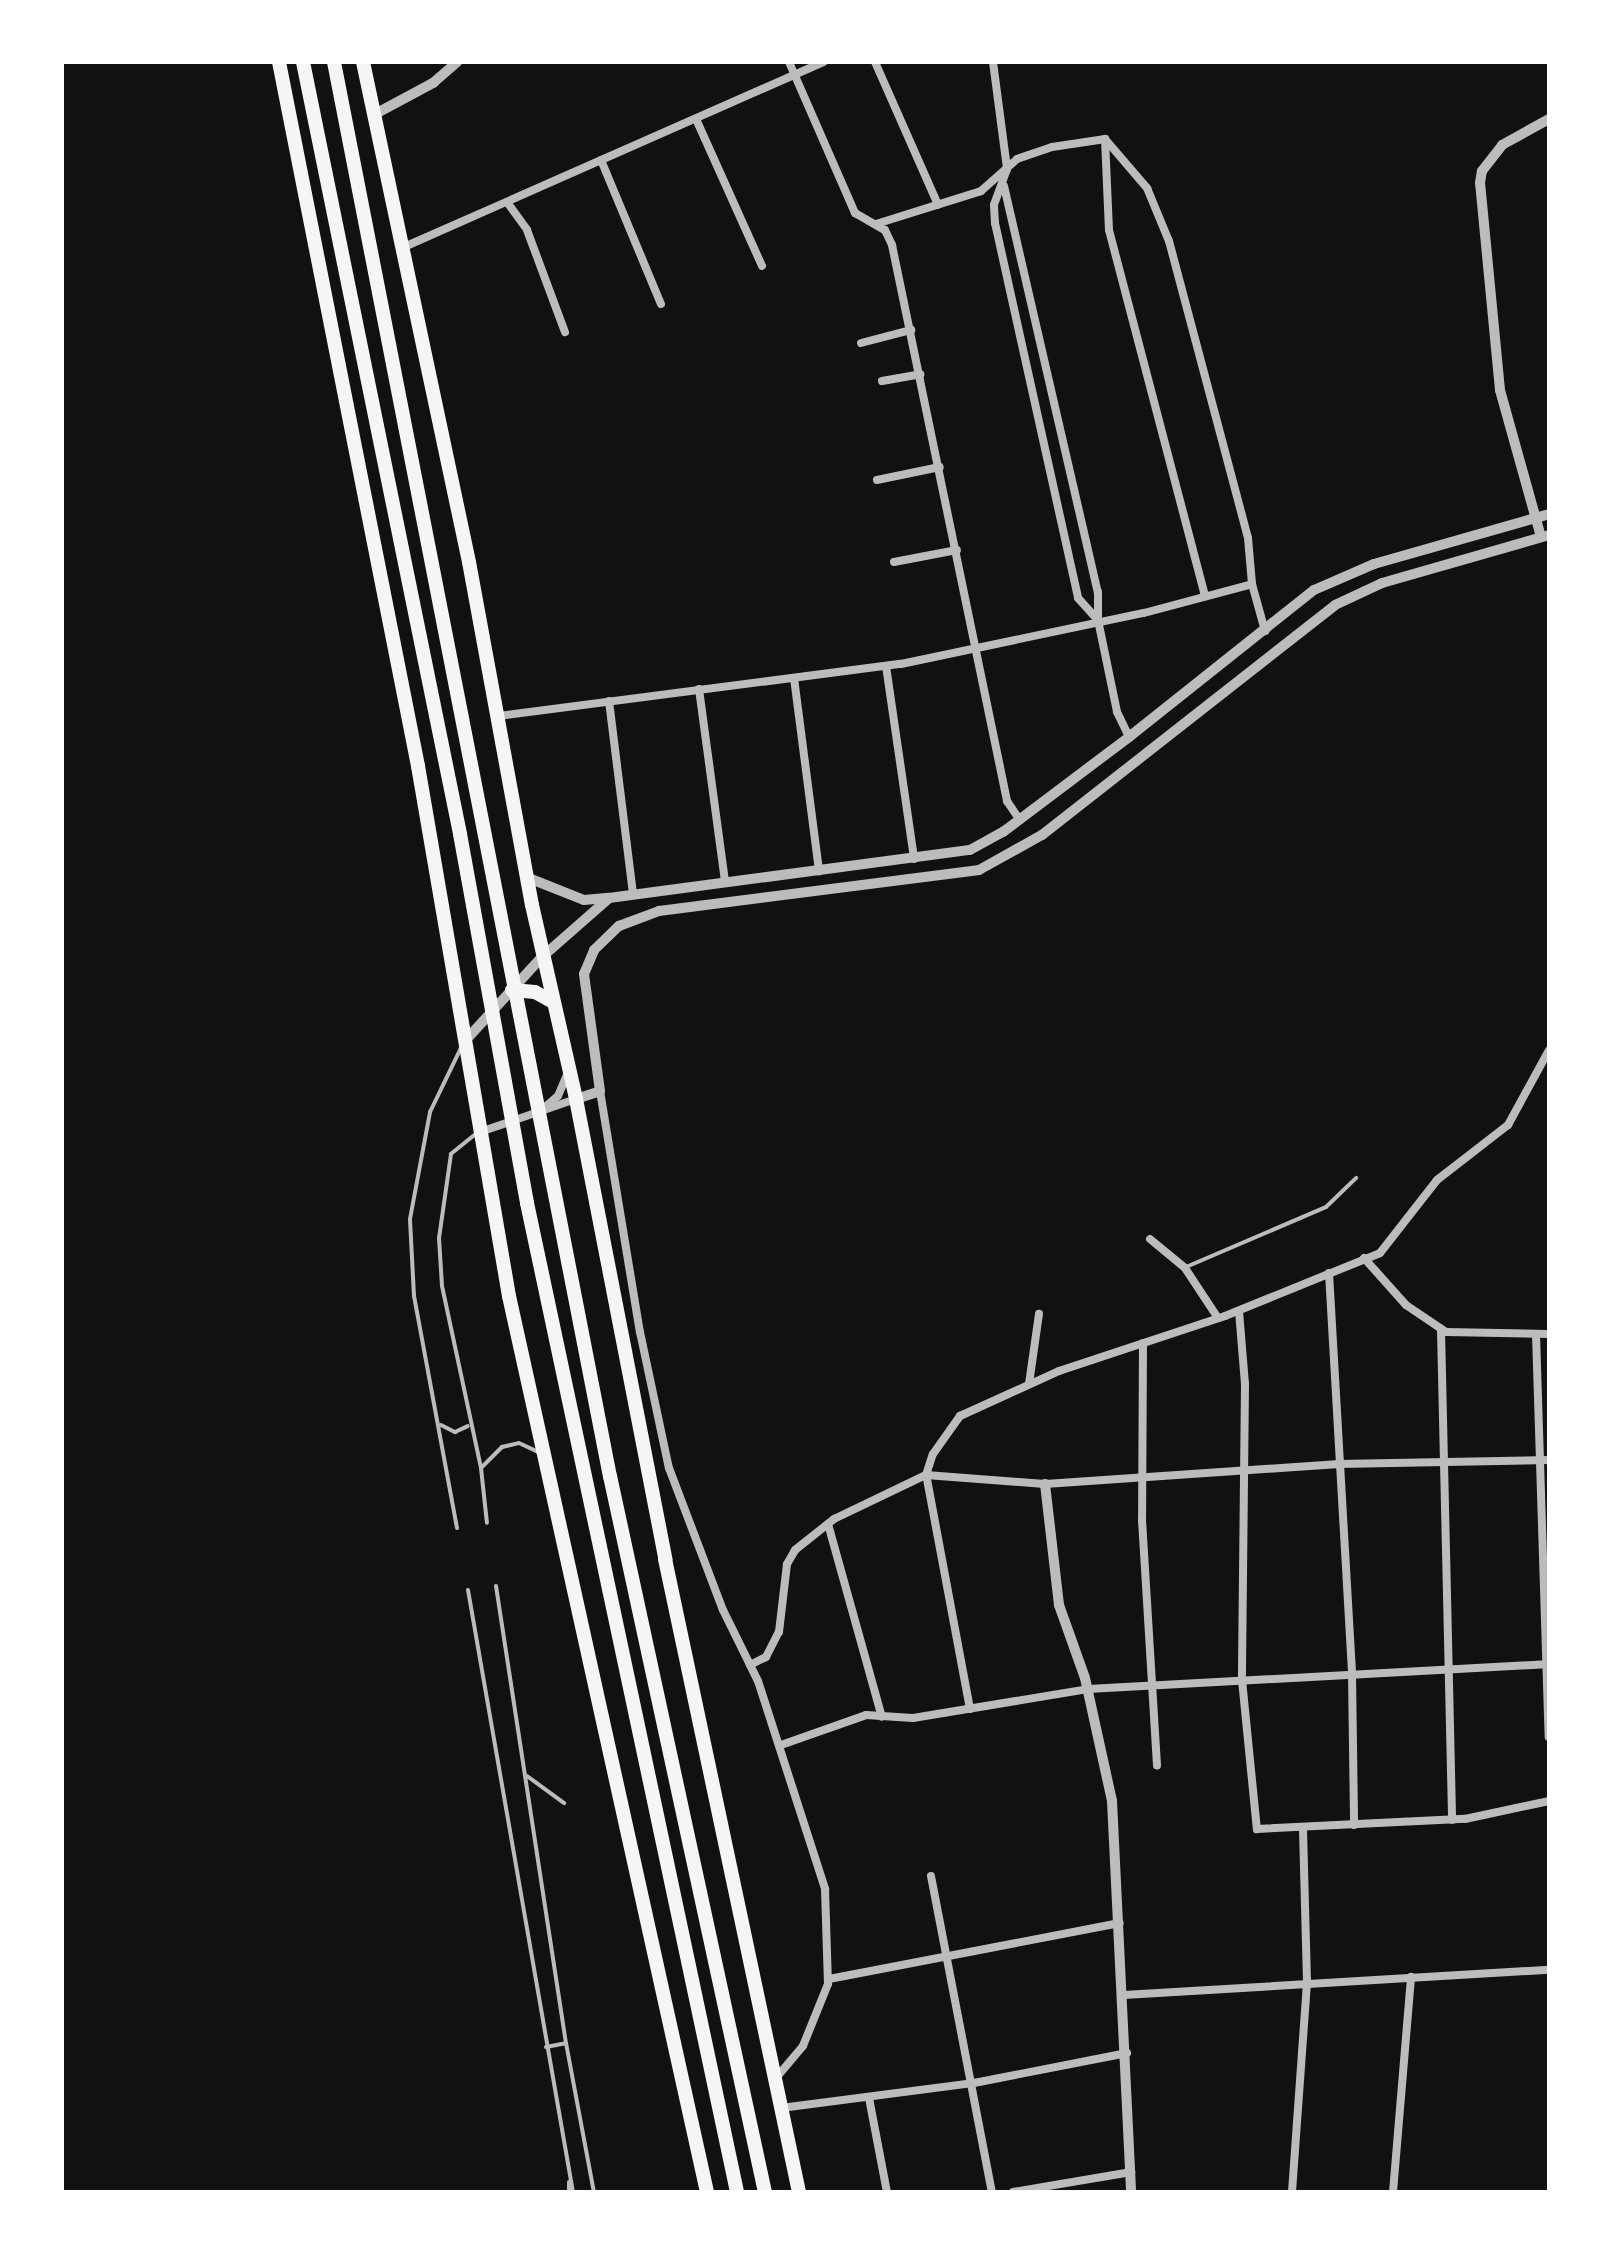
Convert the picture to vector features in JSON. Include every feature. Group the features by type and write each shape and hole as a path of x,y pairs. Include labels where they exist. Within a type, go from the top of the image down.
{"highway":[{"path":"279,62 418,766 479,1132 543,1456 707,2192"},
{"path":"303,62 504,1078 737,2192"},
{"path":"334,62 610,1476 765,2192"},
{"path":"366,63 499,716 542,957 576,1099 665,1559 799,2192"},
{"path":"512,990 535,992 553,1002"}],"street":[{"path":"377,113 433,83 457,62"},
{"path":"789,62 855,213 889,235 940,467 1007,801 1019,819"},
{"path":"404,247 824,62"},
{"path":"875,62 938,205"},
{"path":"993,62 1007,169 994,205 995,223 1022,359 1078,598 1098,620"},
{"path":"696,119 762,266"},
{"path":"775,2079 803,2046 820,2014 829,1979 825,1889 781,1745 669,1468 640,1332 584,974 604,938 659,911 917,881 979,870 1000,861 1042,835 1272,651 1358,593 1545,536 1536,518 1500,390 1480,183 1482,171 1502,145 1549,119"},
{"path":"872,225 981,191 1017,159 1052,147 1105,139"},
{"path":"1105,139 1133,168 1158,207 1248,538 1252,584 1272,651"},
{"path":"1105,139 1109,230 1205,596"},
{"path":"601,160 661,304"},
{"path":"1003,184 1098,592 1098,620 1117,712 1129,737"},
{"path":"507,202 527,230 565,332"},
{"path":"861,343 911,330"},
{"path":"882,381 920,374"},
{"path":"877,480 940,467"},
{"path":"526,877 584,900 970,850 1019,819 1129,737 1332,579 1549,514"},
{"path":"894,562 957,550"},
{"path":"499,716 886,666 1252,584"},
{"path":"886,666 914,859"},
{"path":"794,678 819,871"},
{"path":"699,689 725,882"},
{"path":"609,701 633,894"},
{"path":"464,1042 542,957 609,898"},
{"path":"970,1709 926,1475 933,1454 960,1416 1029,1384 1239,1311 1388,1246 1437,1180 1508,1125 1549,1050"},
{"path":"540,1111 558,1096 569,1069"},
{"path":"479,1132 600,1091"},
{"path":"1150,1239 1185,1268 1218,1318"},
{"path":"1364,1258 1406,1305 1441,1330 1549,1334"},
{"path":"1329,1273 1352,1675 1354,1825"},
{"path":"1239,1311 1245,1384 1241,1470 1242,1680 1257,1829 1452,1820 1549,1801"},
{"path":"1029,1384 1039,1314"},
{"path":"1441,1330 1452,1820"},
{"path":"1536,1334 1544,1460 1549,1737"},
{"path":"1143,1343 1141,1476 1157,1766"},
{"path":"750,1665 766,1657 779,1632 787,1564 795,1550 828,1524 926,1475 1045,1484 1339,1464 1544,1460"},
{"path":"1045,1484 1059,1605 1088,1689 1112,1801 1127,2053 1131,2192"},
{"path":"828,1524 882,1717"},
{"path":"781,1745 847,1719 913,1718 1088,1689 1547,1664"},
{"path":"1292,2192 1307,1982 1303,1827"},
{"path":"931,1876 950,1957 992,2192"},
{"path":"829,1979 1120,1923"},
{"path":"1124,1995 1549,1970"},
{"path":"1393,2192 1411,1977"},
{"path":"781,2108 974,2083 1127,2053"},
{"path":"869,2098 887,2192"},
{"path":"1013,2192 1131,2172"}],"lane":[{"path":"457,1528 414,1296 410,1219 430,1112 464,1042"},
{"path":"479,1132 451,1154 439,1238 442,1286 468,1426 481,1468 487,1523"},
{"path":"1185,1268 1313,1214 1356,1178"},
{"path":"439,1424 455,1432 468,1426"},
{"path":"481,1468 489,1455 519,1443 543,1456"},
{"path":"496,1586 566,2043 594,2192"},
{"path":"468,1590 571,2192"},
{"path":"526,1775 564,1803"},
{"path":"546,2047 566,2043"}]}
